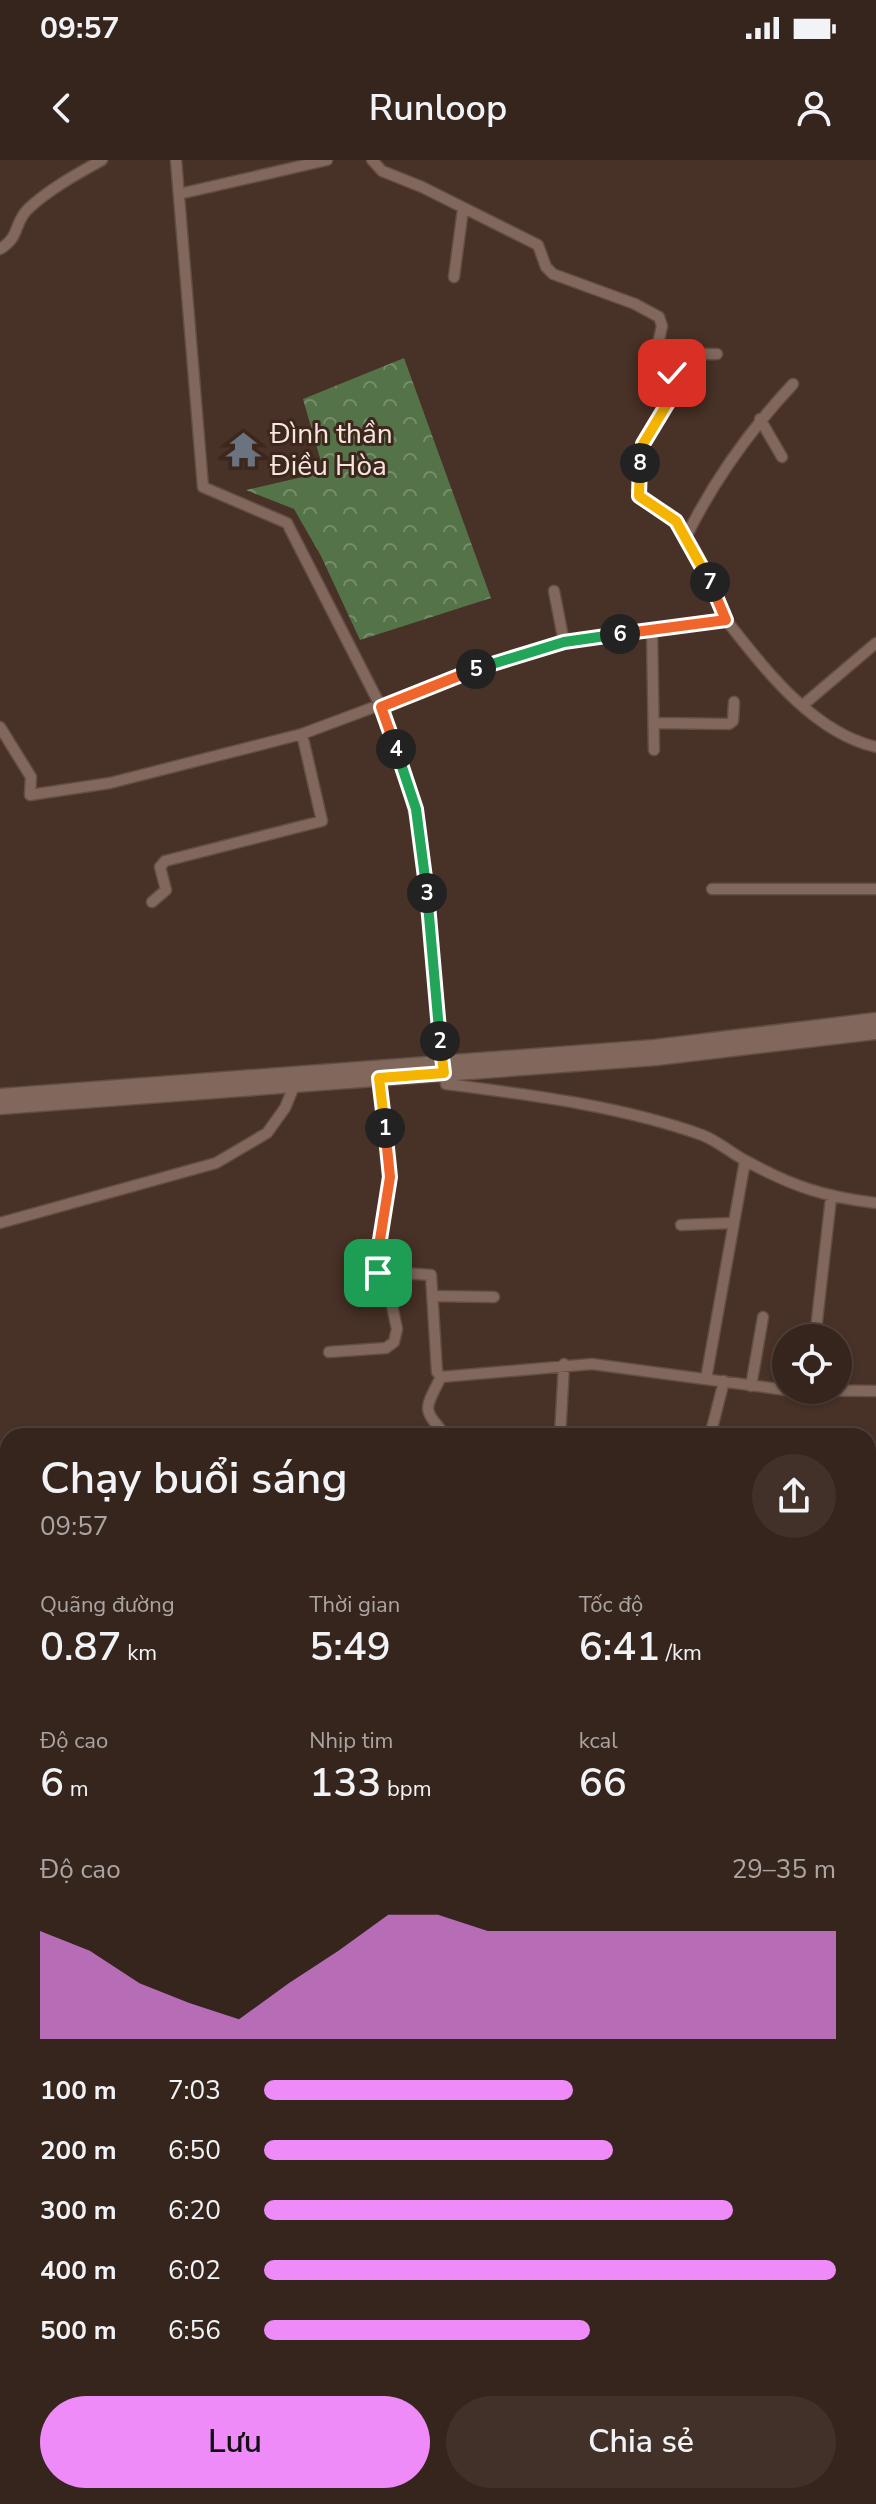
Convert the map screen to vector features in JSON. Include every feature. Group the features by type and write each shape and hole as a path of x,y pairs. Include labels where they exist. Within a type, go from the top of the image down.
{"main road":[{"path":"444,1068 713,1041 876,1020"},
{"path":"0,1107 297,1079 715,1052 876,1032"},
{"path":"0,1096 297,1079"}],"street":[{"path":"0,249 15,240 29,209 70,177 102,160"},
{"path":"176,160 203,487 287,523 381,707 416,809 446,1084 605,1110 704,1136 796,1187 831,1198 876,1203"},
{"path":"179,194 327,160"},
{"path":"372,160 382,171 422,187 538,245 546,267 553,274 655,314 662,326 654,362 677,375"},
{"path":"454,277 463,209"},
{"path":"677,375 698,354 717,354"},
{"path":"677,375 678,386 643,444 637,490 645,500 671,515 686,537 726,620 754,656 803,705 839,733 876,747"},
{"path":"686,537 703,500 760,419 793,384"},
{"path":"760,419 782,457"},
{"path":"554,591 564,642"},
{"path":"0,727 31,777 30,795 110,783 302,734 508,657 564,642 726,620"},
{"path":"652,630 654,750"},
{"path":"803,705 876,643"},
{"path":"654,723 729,724 733,721 734,702"},
{"path":"152,902 166,890 160,867 165,861 322,821 302,734"},
{"path":"712,889 876,889"},
{"path":"376,1073 390,1177 375,1271 431,1275 437,1372 441,1377"},
{"path":"0,1223 216,1163 267,1133 297,1079"},
{"path":"706,1379 745,1161"},
{"path":"817,1324 831,1198"},
{"path":"681,1225 732,1223"},
{"path":"329,1352 386,1348 394,1342 397,1329 385,1273"},
{"path":"433,1296 494,1297"},
{"path":"751,1386 763,1317"},
{"path":"560,1428 564,1364"},
{"path":"441,1377 564,1364 607,1365 772,1388"},
{"path":"438,1428 429,1418 428,1408 441,1377"},
{"path":"712,1428 724,1381"},
{"path":"852,1391 876,1391"}],"green space":[{"path":"404,358 491,598 360,640 321,556 294,509 246,490 324,472 303,399"}],"place":[{"name":"Đình thần Điều Hòa","path":"244,450"}],"route":[{"path":"378,1273 375,1271 390,1177 379,1078 444,1073 416,809 381,707 508,657 564,642 726,620 696,553 676,521 666,511 639,496 637,490 643,444 678,386 677,375 672,373"}]}
